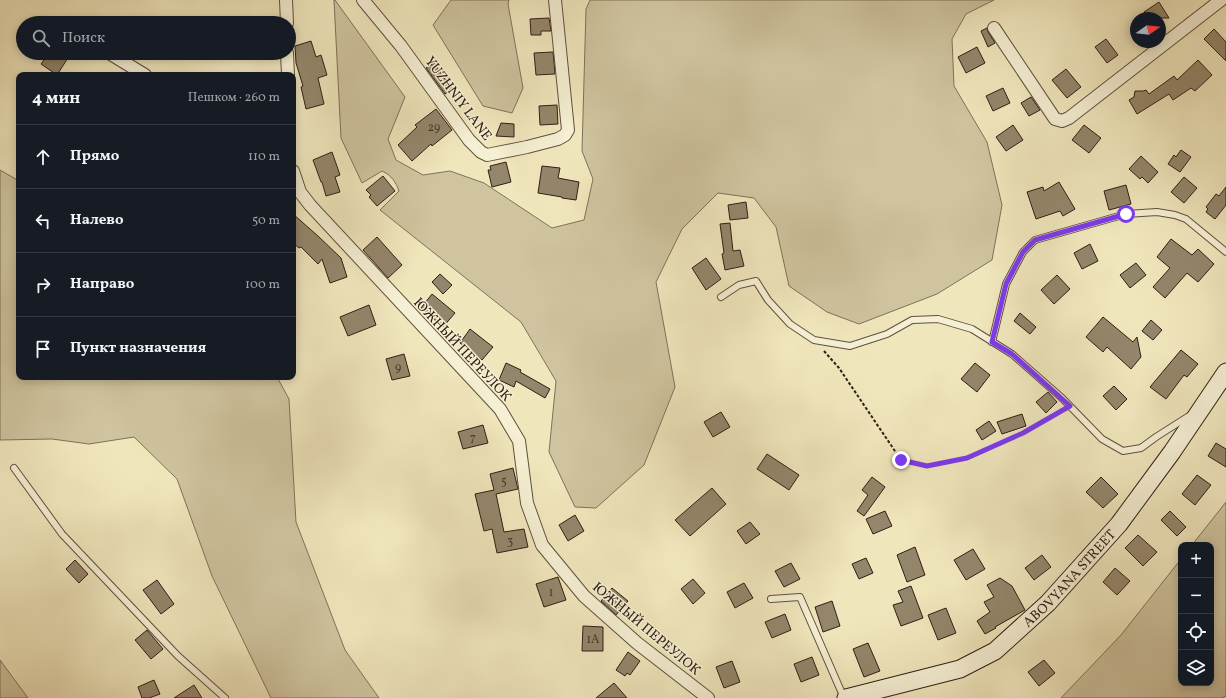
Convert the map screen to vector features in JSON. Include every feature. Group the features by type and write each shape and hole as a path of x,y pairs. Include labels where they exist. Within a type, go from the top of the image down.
{"street":[{"path":"286,0 286,16"},
{"name":"YUZHNIY LANE","path":"363,0 401,46 469,140 481,152 487,154 528,147 558,139 565,136 568,130 555,0"},
{"path":"994,28 1055,119 1062,121 1069,118 1221,0"},
{"path":"120,60 140,72"},
{"path":"287,60 288,72"},
{"name":"ЮЖНЫЙ ПЕРЕУЛОК","path":"296,180 300,192 310,205 500,409 519,441 527,503 542,545 584,596 637,643 708,698"},
{"name":"ABOVYANA STREET","path":"846,698 960,669 995,651 1048,603 1119,524 1172,452 1226,372"}],"lane":[{"path":"992,342 1006,284 1023,252 1035,240 1126,214 1157,212 1176,214 1186,220 1226,252"},
{"path":"721,297 739,285 756,281 768,300 790,324 814,340 850,346 887,334 912,320 938,319 972,329 1012,354 1070,406 1102,439 1123,451 1141,448 1156,436 1201,409"},
{"path":"14,468 62,534 178,656 224,698"},
{"path":"771,600 800,597 846,698"}],"path":[{"path":"814,340 839,368 901,460 927,466 967,458 1023,433 1070,406"}],"shaded area":[{"path":"334,0 405,97 388,139 396,160 423,175 450,171 484,183 552,228 584,220 593,179 582,151 586,9 590,0 994,0 966,14 952,39 954,86 987,142 1002,205 992,260 937,294 859,324 827,312 789,286 776,227 754,198 718,193 682,229 656,282 675,387 644,465 596,508 575,507 549,452 556,381 521,322 380,210 399,191 391,177 382,171 362,183 341,138"},
{"path":"451,0 509,0 508,4 523,88 512,113 483,106 433,25"},
{"path":"0,170 16,179 16,380 279,380 289,399 296,522 345,650 379,698 271,698 212,576 177,479 134,437 89,444 52,439 0,440"},
{"path":"1226,502 1226,696 1222,698 1061,698 1121,635 1178,563 1178,686 1214,686 1214,542 1194,542"},
{"path":"0,660 28,698 0,698"}],"building":[{"path":"1159,2 1165,12 1144,12"},
{"path":"549,18 551,31 541,31 541,35 531,35 530,19"},
{"path":"987,28 995,43 988,47 981,31"},
{"path":"1214,29 1226,42 1226,61 1204,39"},
{"path":"1106,39 1118,55 1107,63 1095,47"},
{"path":"311,41 316,57 321,55 327,75 318,78 324,104 306,109 301,87 303,86 296,63 296,46"},
{"path":"977,47 985,63 966,73 958,57"},
{"path":"553,52 555,74 536,75 534,53"},
{"path":"44,60 67,60 59,72 53,72 41,64"},
{"path":"1198,60 1212,75 1195,91 1191,88 1173,100 1169,94 1137,114 1129,100 1134,97 1135,91 1146,90 1149,94 1174,76 1177,80"},
{"path":"434,63 452,89 445,94 426,68"},
{"path":"1066,69 1081,87 1067,98 1052,80"},
{"path":"1003,88 1010,103 993,111 986,96"},
{"path":"1031,97 1040,110 1029,116 1021,103"},
{"path":"557,105 558,124 540,125 539,106"},
{"path":"436,109 452,130 432,146 431,144 412,161 398,145 417,127 415,125"},
{"path":"501,123 514,124 514,137 496,136"},
{"path":"1013,125 1023,140 1006,151 996,137"},
{"path":"1084,125 1101,138 1089,153 1072,140"},
{"path":"1181,150 1191,157 1180,172 1168,164 1174,155 1176,157"},
{"path":"332,152 340,175 335,177 340,192 326,196 313,160"},
{"path":"1141,156 1158,172 1148,183 1142,177 1140,179 1129,169"},
{"path":"506,162 511,182 492,187 488,170 491,170 490,166"},
{"path":"542,166 560,168 558,178 579,182 576,200 538,193"},
{"path":"383,176 395,191 377,206 369,197 371,195 366,190"},
{"path":"1184,177 1197,188 1184,203 1171,192"},
{"path":"1059,182 1075,209 1063,216 1060,211 1036,219 1027,192 1043,187 1044,191"},
{"path":"1126,185 1131,204 1109,210 1104,191"},
{"path":"1226,187 1226,205 1215,219 1206,212 1208,209 1206,207 1216,194 1219,196"},
{"path":"746,202 748,218 730,220 728,205"},
{"path":"296,217 341,258 347,277 330,283 322,259 318,264 301,247 299,248 296,246"},
{"path":"730,223 733,251 740,250 744,266 725,270 722,254 724,253 720,224"},
{"path":"377,237 402,265 388,278 363,250"},
{"path":"1171,239 1192,255 1198,249 1214,264 1198,282 1187,273 1165,298 1153,287 1170,268 1157,257"},
{"path":"1090,244 1098,261 1082,269 1074,253"},
{"path":"706,258 721,279 706,290 692,268"},
{"path":"1136,263 1146,275 1130,288 1120,275"},
{"path":"440,274 452,285 443,294 432,282"},
{"path":"1057,275 1070,289 1054,304 1041,290"},
{"path":"432,294 455,313 443,327 421,308"},
{"path":"369,305 376,325 348,336 340,317"},
{"path":"1020,313 1036,327 1030,334 1014,321"},
{"path":"1103,317 1133,342 1137,337 1141,357 1131,369 1107,347 1103,352 1086,337"},
{"path":"1151,320 1162,330 1153,340 1142,331"},
{"path":"470,329 493,347 482,360 460,343"},
{"path":"1181,350 1198,364 1187,377 1184,375 1166,399 1150,387"},
{"path":"404,354 410,376 392,380 386,359"},
{"path":"506,363 521,370 520,372 550,389 545,398 516,381 514,387 499,380"},
{"path":"975,363 990,375 977,392 961,379"},
{"path":"1114,386 1127,399 1116,410 1103,396"},
{"path":"1048,392 1057,402 1046,413 1036,402"},
{"path":"721,412 730,427 713,437 704,422"},
{"path":"1022,414 1026,426 1002,434 997,422"},
{"path":"989,421 996,431 982,440 976,430"},
{"path":"483,425 488,443 463,449 458,432"},
{"path":"1216,443 1226,449 1226,467 1208,456"},
{"path":"767,454 799,475 789,490 757,469"},
{"path":"513,468 518,489 496,494 504,532 524,529 528,547 497,553 492,529 484,531 475,494 494,490 490,474"},
{"path":"1197,475 1211,485 1195,505 1182,494"},
{"path":"872,477 885,487 864,516 857,511 868,495 862,490"},
{"path":"1101,477 1118,494 1103,508 1086,492"},
{"path":"712,488 726,504 690,536 675,520"},
{"path":"885,511 892,526 873,534 866,519"},
{"path":"1170,511 1186,527 1177,536 1161,520"},
{"path":"575,515 584,531 568,541 559,525"},
{"path":"750,522 760,534 746,544 737,531"},
{"path":"1138,535 1157,552 1143,566 1125,548"},
{"path":"915,547 925,575 907,582 897,555"},
{"path":"973,549 985,569 966,580 954,560"},
{"path":"1042,555 1051,567 1034,580 1025,568"},
{"path":"866,558 873,573 859,579 852,564"},
{"path":"75,560 88,574 79,583 66,569"},
{"path":"791,563 800,579 784,587 775,571"},
{"path":"1115,568 1130,581 1117,595 1103,582"},
{"path":"558,577 566,600 544,607 536,584"},
{"path":"1000,578 1012,586 1025,610 985,634 977,621 990,612 984,602 994,597 987,585"},
{"path":"693,579 705,593 693,604 681,589"},
{"path":"157,580 174,604 161,614 143,590"},
{"path":"744,583 753,598 735,608 727,592"},
{"path":"911,586 923,618 901,626 893,605 903,602 898,591"},
{"path":"612,588 628,601 616,615 601,601"},
{"path":"832,601 840,626 823,632 815,607"},
{"path":"946,608 956,633 938,640 928,615"},
{"path":"785,614 791,630 772,638 765,622"},
{"path":"583,626 603,627 603,651 582,651"},
{"path":"147,630 163,649 151,659 135,640"},
{"path":"868,643 880,671 864,677 853,649"},
{"path":"628,652 640,661 630,675 627,673 625,676 616,670"},
{"path":"812,657 819,675 801,682 794,664"},
{"path":"1044,660 1055,673 1039,686 1028,672"},
{"path":"732,661 740,682 724,688 716,667"},
{"path":"154,680 160,694 149,698 142,698 138,687"},
{"path":"614,683 627,698 596,698"},
{"path":"194,685 202,698 174,698"}],"route":[{"path":"901,460 927,466 967,458 1023,433 1070,406 1012,354 992,342 1006,284 1023,252 1035,240 1126,214"}]}
